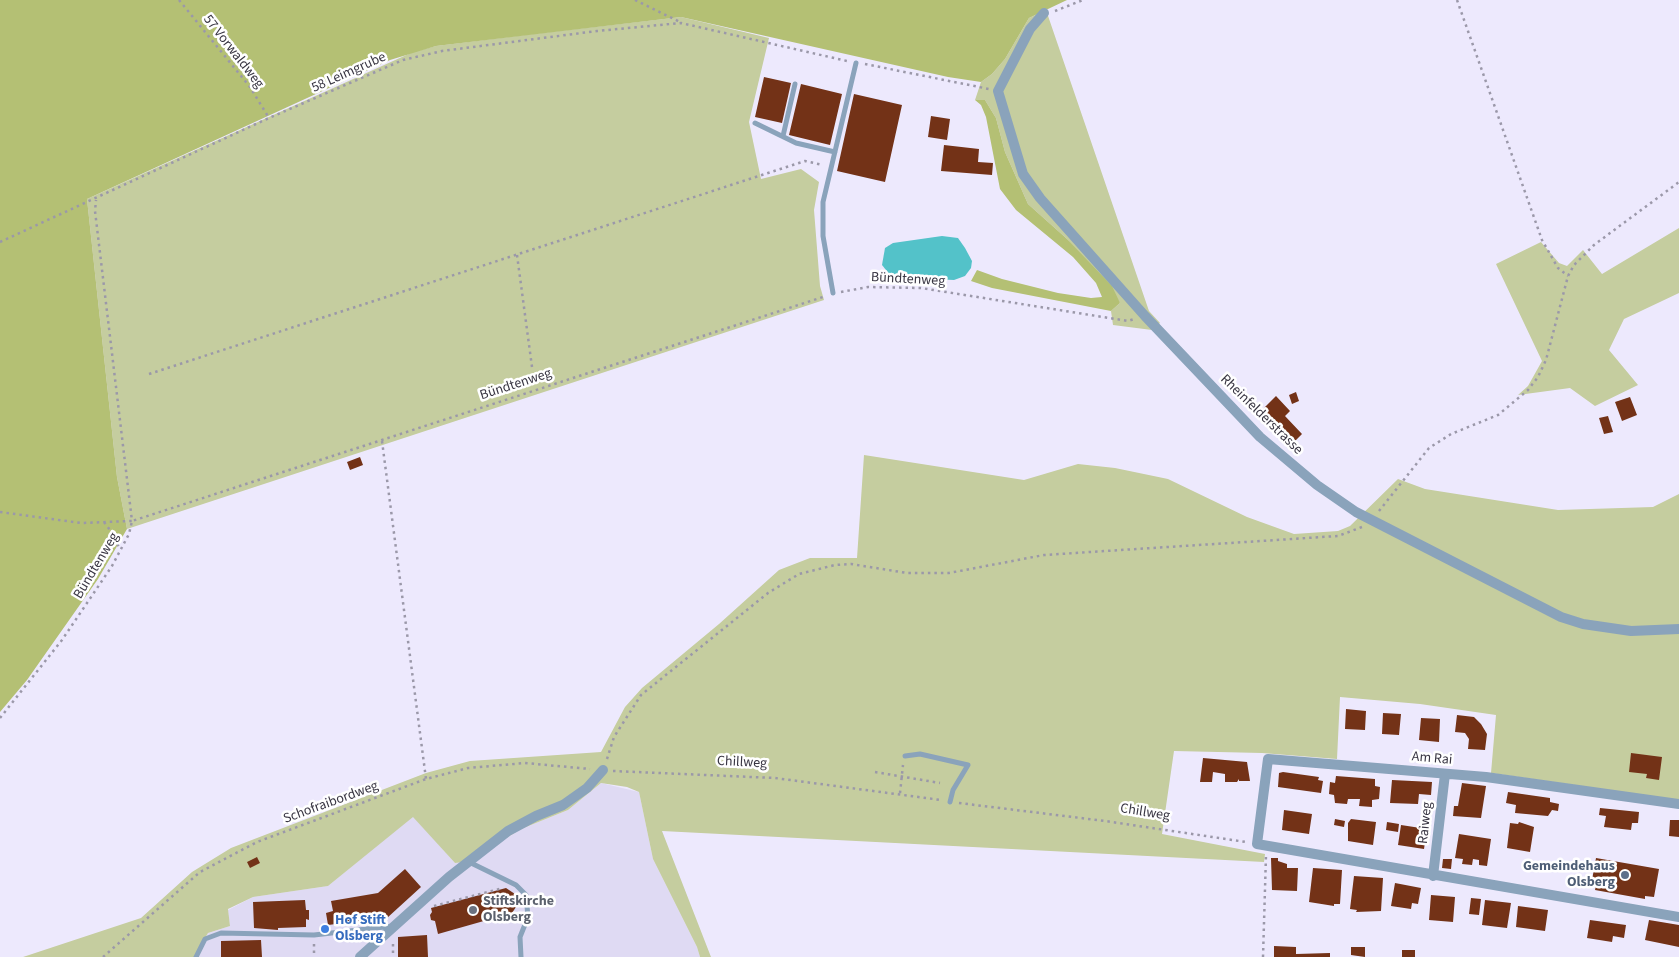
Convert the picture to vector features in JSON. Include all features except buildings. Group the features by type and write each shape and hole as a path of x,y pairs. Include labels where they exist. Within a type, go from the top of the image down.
{"street":[{"name":"Rheinfelderstrasse","path":"1044,13 1030,29 998,91 1023,174 1040,198 1145,316 1260,437 1317,485 1356,512 1561,617 1582,624 1631,631 1679,629"},
{"name":"Am Rai","path":"1257,844 1268,759 1486,777 1679,804"},
{"path":"360,957 393,926 508,831 536,816 563,805 587,788 603,770"},
{"name":"Raiweg","path":"1433,876 1445,774"},
{"path":"1257,844 1433,876 1679,917"}],"lane":[{"path":"833,293 823,236 823,202 856,63"},
{"path":"783,136 795,84"},
{"path":"755,123 796,143 836,152"},
{"path":"904,756 920,754 968,765 953,790 950,802"},
{"path":"469,862 516,885 526,894 529,906 528,917 520,937 521,957"},
{"path":"196,957 205,939 221,933 314,935 393,926"}],"path":[{"name":"57 Vorwaldweg","path":"179,0 250,87 269,118"},
{"path":"636,0 681,23"},
{"path":"1044,13 1058,11 1083,0"},
{"path":"1457,0 1542,240 1558,268 1568,276"},
{"name":"58 Leimgrube","path":"0,242 96,200 269,118 403,60 442,51 681,23 732,36"},
{"path":"149,374 805,161 832,167"},
{"path":"603,770 614,737 640,695 768,594 799,574 835,565 851,564 907,573 949,573 1044,555 1338,536 1360,529 1371,519 1429,448 1451,434 1498,415 1528,390 1538,377 1546,360 1568,276 1574,265 1594,245 1679,182"},
{"path":"0,512 81,523 132,521 95,211 96,200"},
{"path":"517,255 532,367"},
{"name":"Bündtenweg","path":"0,718 62,640 112,566 129,534 132,521 382,441 682,340 833,293 868,288 921,288 1128,321 1145,316"},
{"path":"382,441 426,779"},
{"path":"104,522 113,534 120,550"},
{"path":"900,793 904,756"},
{"name":"Schofraibordweg","path":"103,957 200,872 234,852 426,779 468,768 496,764 525,763 603,770"},
{"name":"Chillweg","path":"603,770 775,778 900,793 994,809 1105,821 1257,844"},
{"path":"875,772 940,784"},
{"path":"1262,957 1265,862 1268,846"},
{"path":"430,907 516,885"},
{"path":"393,926 393,957"},
{"path":"314,935 314,957"}],"shaded area":[{"path":"601,783 639,792 653,859 697,947 700,957 194,957 208,933 230,926 228,910 253,897 328,886 413,816 455,863 498,843 521,829 568,810"}],"green space":[{"path":"0,0 1067,0 1029,18 1005,59 992,74 981,82 948,77 681,17 436,46 390,60 87,199 117,477 127,529 98,579 27,680 0,712"},
{"path":"1046,10 1149,311 1160,323 1152,330 1113,325 1111,311 1120,303 1066,238 1028,204 1005,152 996,118 985,100 975,100 981,82 992,74 1005,59 1029,18"},
{"path":"681,17 769,38 749,122 761,179 801,169 819,182 814,210 820,286 824,300 127,529 117,477 87,199 413,52 436,46"},
{"path":"975,100 985,100 996,118 1005,152 1028,204 1066,238 1112,286 1120,303 1111,311 992,288 971,281 977,270 1002,279 1058,293 1091,298 1102,297 1096,283 1073,257 1016,210 1000,189 986,117 981,105"},
{"path":"1679,228 1679,293 1624,319 1609,350 1638,385 1595,406 1570,388 1518,395 1528,386 1542,361 1496,264 1541,242 1559,263 1567,266 1583,250 1602,274"},
{"path":"864,455 1024,480 1078,464 1115,468 1168,479 1247,517 1294,534 1338,531 1350,526 1398,479 1425,489 1558,510 1653,507 1679,494 1679,800 1491,773 1496,715 1420,704 1340,697 1337,759 1262,753 1174,751 1162,834 1265,854 1264,862 662,831 711,957 700,957 697,947 653,859 639,792 627,787 601,783 568,810 521,829 498,843 478,860 455,863 413,817 328,886 253,897 228,909 230,926 208,933 194,957 23,957 141,918 192,872 231,848 426,773 470,761 601,752 625,707 642,688 719,624 779,570 810,558 857,558"}],"water":[{"path":"942,236 958,238 965,248 972,261 971,268 965,276 954,280 912,278 890,275 882,265 885,248 893,243"}],"place":[{"name":"Gemeindehaus Olsberg","path":"1625,875"},
{"name":"Stiftskirche Olsberg","path":"473,910"},
{"name":"Hof Stift Olsberg","path":"325,929"}]}
